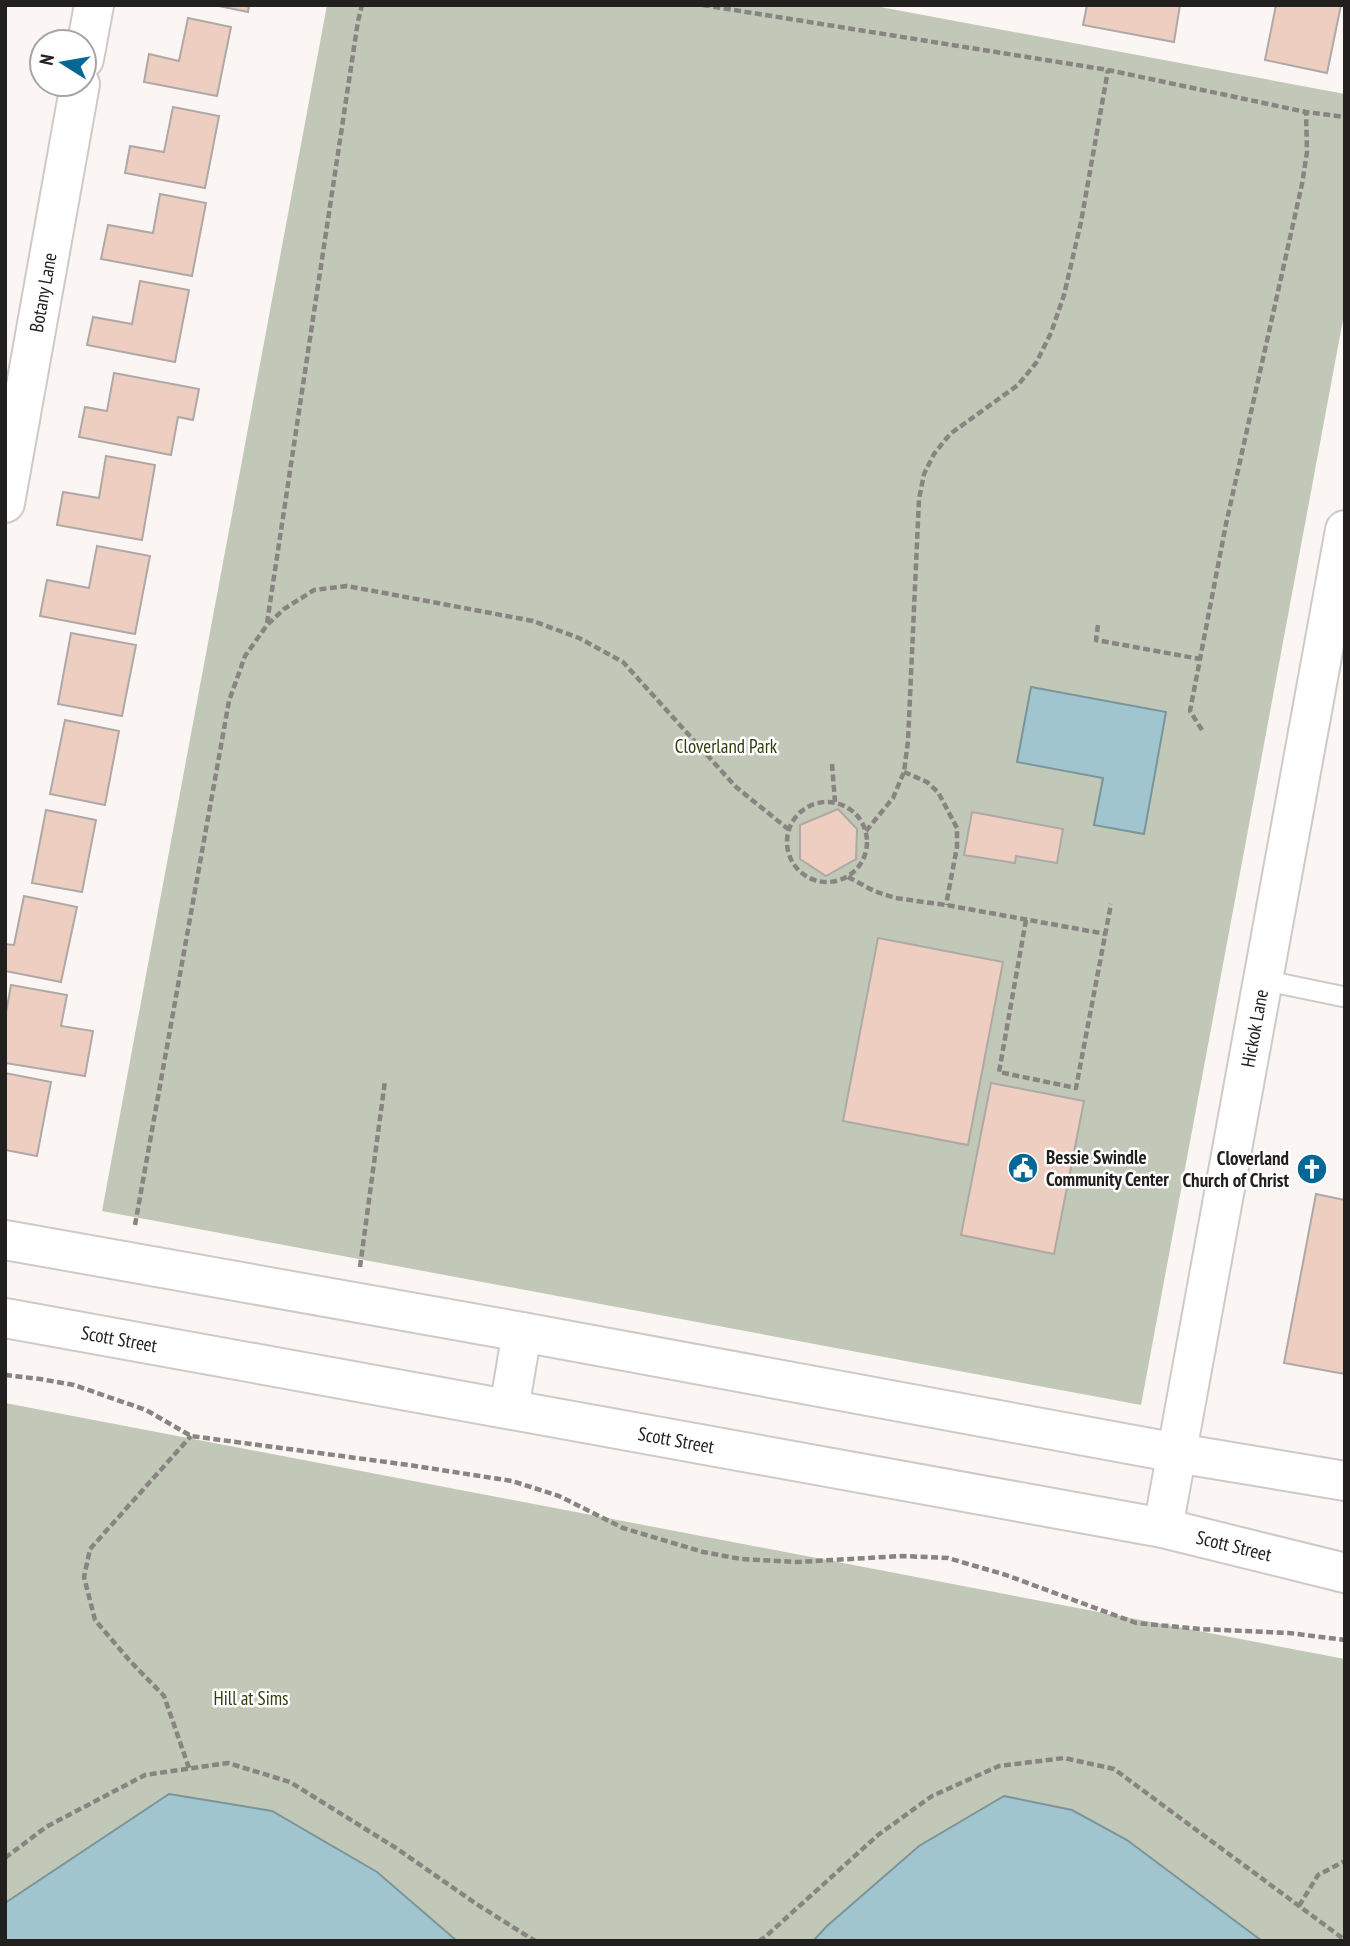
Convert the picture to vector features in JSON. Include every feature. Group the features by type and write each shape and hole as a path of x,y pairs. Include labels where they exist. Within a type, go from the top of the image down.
{"main road":[{"path":"90,28 94,5"},
{"name":"Botany Lane","path":"5,503 77,98"},
{"name":"Hickok Lane","path":"1163,1528 1345,530"},
{"path":"5,1240 1177,1453 1345,1481"},
{"name":"Scott Street","path":"5,1318 1163,1528 1345,1573"},
{"path":"509,1409 522,1332"}],"lane":[{"path":"1263,980 1345,997"}],"path":[{"path":"267,625 362,5"},
{"path":"703,5 1108,70 1306,112 1345,117"},
{"path":"866,831 893,798 904,772 908,741 919,499 924,474 934,454 950,434 1018,385 1037,363 1051,333 1064,295 1082,222 1108,70"},
{"path":"1202,730 1189,711 1228,512 1302,184 1307,152 1306,112"},
{"path":"128,1262 229,701 245,656 267,625 314,590 347,586 533,621 579,638 623,662 736,787 789,830"},
{"path":"1098,625 1096,640 1200,659"},
{"path":"832,764 835,802"},
{"path":"904,772 927,782 938,792 957,828 957,847 946,905"},
{"path":"824,801 835,802 846,805 855,812 866,831 868,844 858,868 848,877 835,882 821,882 796,869 789,857 786,843 794,818 802,810 824,801"},
{"path":"848,877 874,891 895,898 1106,934"},
{"path":"1026,920 999,1072 1076,1088 1111,904"},
{"path":"356,1302 385,1081"},
{"path":"5,1375 74,1385 146,1410 191,1436 512,1480 559,1496 622,1528 703,1552 741,1559 797,1562 902,1556 948,1558 1006,1575 1136,1623 1289,1633 1345,1640"},
{"path":"189,1769 164,1696 95,1620 84,1577 90,1549 191,1436"},
{"path":"759,1941 878,1835 932,1796 999,1766 1064,1758 1114,1769 1345,1940"},
{"path":"5,1858 46,1828 145,1774 228,1763 290,1782 396,1848 535,1941"},
{"path":"1298,1906 1318,1875 1345,1861"}],"green space":[{"name":"Cloverland Park","path":"327,5 870,5 1345,94 1345,309 1141,1405 102,1211"},
{"name":"Hill at Sims","path":"5,1403 1345,1659 1345,1941 5,1941"}],"water":[{"path":"1031,687 1166,712 1144,834 1094,825 1103,778 1017,762"},
{"path":"169,1794 272,1811 377,1872 457,1941 5,1941 5,1903"},
{"path":"1004,1796 1072,1810 1127,1840 1262,1941 813,1941 919,1846"}],"building":[{"path":"214,5 249,5 248,12"},
{"path":"1087,5 1180,5 1174,42 1083,25"},
{"path":"1276,5 1341,5 1327,73 1265,60"},
{"path":"188,18 231,27 217,96 144,82 149,54 179,61"},
{"path":"173,107 219,116 205,188 125,173 130,146 164,152"},
{"path":"160,194 206,203 192,276 101,259 108,225 153,233"},
{"path":"140,281 189,290 175,362 87,345 93,317 132,324"},
{"path":"114,373 199,389 193,420 178,417 171,455 79,437 85,407 107,411"},
{"path":"106,456 155,465 142,540 57,525 63,492 99,498"},
{"path":"97,546 150,556 135,634 40,616 47,580 89,588"},
{"path":"71,633 136,645 122,716 58,704"},
{"path":"65,720 119,731 105,805 50,794"},
{"path":"838,809 857,829 856,859 826,876 800,859 800,825"},
{"path":"46,810 96,820 82,892 32,883"},
{"path":"972,812 1063,829 1057,863 1016,856 1015,863 964,855"},
{"path":"24,896 77,907 61,982 5,971 5,944 14,945"},
{"path":"878,938 1003,962 968,1145 843,1121"},
{"path":"11,985 67,995 61,1026 93,1031 85,1076 5,1063 5,1018"},
{"path":"5,1073 51,1082 37,1156 5,1150"},
{"name":"Bessie Swindle Community Center","path":"991,1083 1084,1101 1054,1254 961,1235"},
{"path":"1316,1194 1345,1200 1345,1374 1284,1363"}],"place":[{"name":"Bessie Swindle Community Center","path":"1023,1168"},
{"name":"Cloverland Church of Christ","path":"1312,1169"}]}
